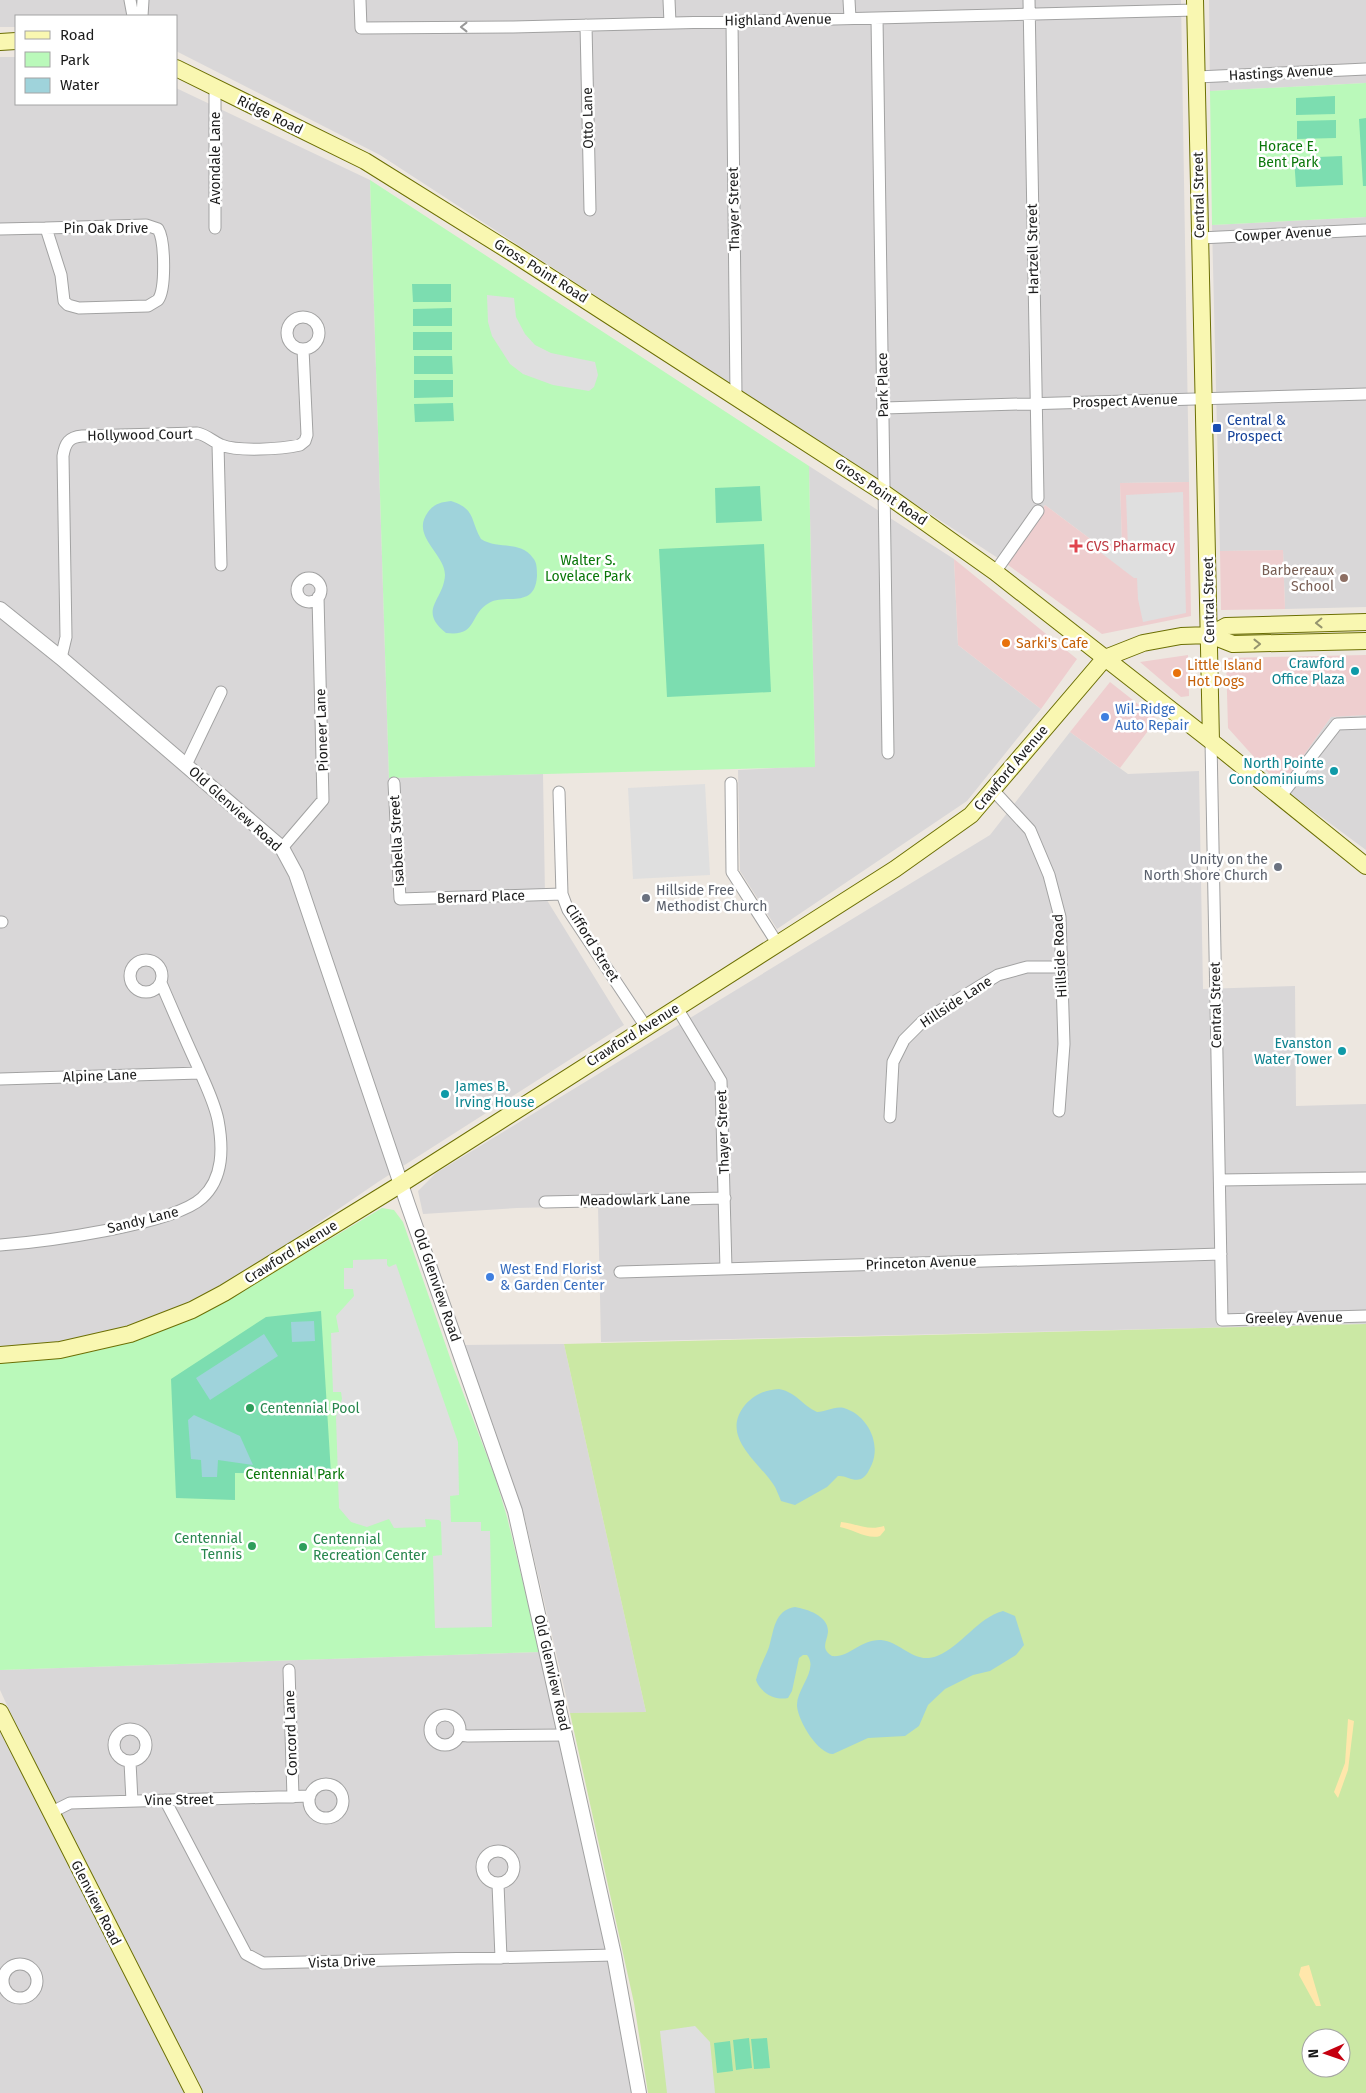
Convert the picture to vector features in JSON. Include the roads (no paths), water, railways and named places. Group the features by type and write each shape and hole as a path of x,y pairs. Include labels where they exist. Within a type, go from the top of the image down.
{"main road":[{"name":"Central Street","path":"1196,5 1211,741"},
{"path":"0,42 15,41"},
{"name":"Ridge Road","path":"178,69 365,161"},
{"name":"Gross Point Road","path":"365,161 736,396 884,493 995,572 1211,741 1366,866"},
{"name":"Crawford Avenue","path":"1210,635 1226,626 1366,622"},
{"name":"Crawford Avenue","path":"0,1355 60,1350 92,1344 130,1334 192,1310 224,1293 401,1184 895,869 971,815 1105,658 1143,643 1181,636 1210,635 1232,644 1366,641"},
{"name":"Glenview Road","path":"0,1712 194,2093"}],"street":[{"path":"130,0 133,15"},
{"path":"142,15 143,0"},
{"name":"Highland Avenue","path":"360,0 361,28 513,27 1030,14 1196,5"},
{"path":"669,0 670,23"},
{"path":"849,0 850,18"},
{"name":"Hartzell Street","path":"1029,0 1038,498"},
{"name":"Park Place","path":"877,18 888,753"},
{"name":"Thayer Street","path":"732,21 736,396"},
{"name":"Otto Lane","path":"586,25 590,210"},
{"name":"Hastings Avenue","path":"1197,77 1366,69"},
{"name":"Avondale Lane","path":"215,88 215,228"},
{"name":"Pin Oak Drive","path":"0,229 146,225 158,229 162,239 162,295 154,304 148,306 80,308 68,305 63,295 62,275 46,228"},
{"name":"Cowper Avenue","path":"1200,238 1366,230"},
{"name":"Hollywood Court","path":"62,658 66,637 63,456 68,440 82,436 197,433 208,436 218,444 241,449 292,447 305,442 307,435 304,349"},
{"name":"Prospect Avenue","path":"884,408 1366,394"},
{"path":"218,444 221,565"},
{"path":"995,572 1038,511"},
{"name":"Pioneer Lane","path":"282,848 323,800 318,597"},
{"name":"Old Glenview Road","path":"0,608 62,658 282,848 303,890 401,1184 515,1510 614,1955 639,2093"},
{"path":"186,765 222,692"},
{"path":"1280,797 1337,724 1366,723"},
{"name":"Central Street","path":"1211,741 1222,1320"},
{"name":"Isabella Street","path":"394,783 400,899"},
{"path":"731,783 732,872 778,943"},
{"name":"Hillside Road","path":"993,790 1030,830 1049,874 1060,917 1060,967 1064,1044 1059,1111"},
{"name":"Clifford Street","path":"559,792 562,894 568,910 646,1027"},
{"name":"Bernard Place","path":"400,899 562,894"},
{"name":"Hillside Lane","path":"890,1117 893,1062 904,1040 924,1021 998,975 1027,967 1060,967"},
{"name":"Sandy Lane","path":"0,1245 76,1235 175,1215 203,1198 218,1174 221,1144 218,1118 161,983"},
{"name":"Thayer Street","path":"677,1008 722,1081 726,1269"},
{"name":"Alpine Lane","path":"0,1079 200,1073"},
{"path":"1220,1180 1366,1178"},
{"name":"Meadowlark Lane","path":"545,1202 725,1198"},
{"name":"Princeton Avenue","path":"620,1272 1221,1254"},
{"name":"Greeley Avenue","path":"1222,1320 1366,1316"},
{"name":"Concord Lane","path":"289,1670 293,1797"},
{"path":"459,1734 468,1736 566,1735"},
{"path":"130,1762 132,1801"},
{"name":"Vine Street","path":"50,1813 70,1803 310,1796"},
{"name":"Vista Drive","path":"165,1800 246,1954 253,1959 271,1964 614,1955"},
{"path":"498,1884 501,1958"}],"water":[{"path":"451,501 459,504 469,512 481,539 528,552 536,564 537,576 535,587 525,597 496,600 489,603 478,613 472,624 463,632 446,633 433,618 434,605 444,584 444,567 425,537 423,529 424,521 430,509 438,504"},
{"path":"314,1321 315,1341 292,1342 291,1322"},
{"path":"264,1334 278,1356 210,1400 196,1378"},
{"path":"779,1389 795,1396 817,1412 833,1408 844,1408 859,1417 870,1430 875,1447 872,1464 868,1473 858,1480 838,1476 827,1487 795,1505 781,1501 775,1487 745,1449 739,1438 737,1428 738,1417 749,1401 760,1393"},
{"path":"194,1415 240,1436 253,1465 218,1460 217,1477 202,1477 201,1460 191,1459 188,1420"},
{"path":"795,1607 816,1614 825,1622 828,1632 825,1648 832,1656 844,1654 867,1642 881,1640 922,1658 937,1656 954,1646 985,1620 1003,1611 1015,1616 1024,1645 1016,1655 990,1671 973,1675 945,1689 928,1705 919,1726 905,1736 868,1738 833,1754 827,1753 815,1743 805,1728 798,1712 798,1700 810,1667 807,1655 799,1658 792,1691 788,1698 783,1699 768,1695 756,1680 769,1647 776,1622 783,1612"}],"place":[{"name":"Central & Prospect","path":"1217,428"},
{"name":"CVS Pharmacy","path":"1076,546"},
{"name":"Barbereaux School","path":"1344,578"},
{"name":"Sarki's Cafe","path":"1006,643"},
{"name":"Crawford Office Plaza","path":"1355,671"},
{"name":"Little Island Hot Dogs","path":"1177,673"},
{"name":"Wil-Ridge Auto Repair","path":"1105,717"},
{"name":"North Pointe Condominiums","path":"1334,771"},
{"name":"Unity on the North Shore Church","path":"1278,867"},
{"name":"Hillside Free Methodist Church","path":"646,898"},
{"name":"Evanston Water Tower","path":"1342,1051"},
{"name":"James B. Irving House","path":"445,1094"},
{"name":"West End Florist & Garden Center","path":"490,1277"},
{"name":"Centennial Pool","path":"250,1408"},
{"name":"Centennial Tennis","path":"252,1546"},
{"name":"Centennial Recreation Center","path":"303,1547"}],"park label":[{"name":"Horace E. Bent Park","path":"1288,154"},
{"name":"Walter S. Lovelace Park","path":"588,568"},
{"name":"Centennial Park","path":"295,1474"}]}
